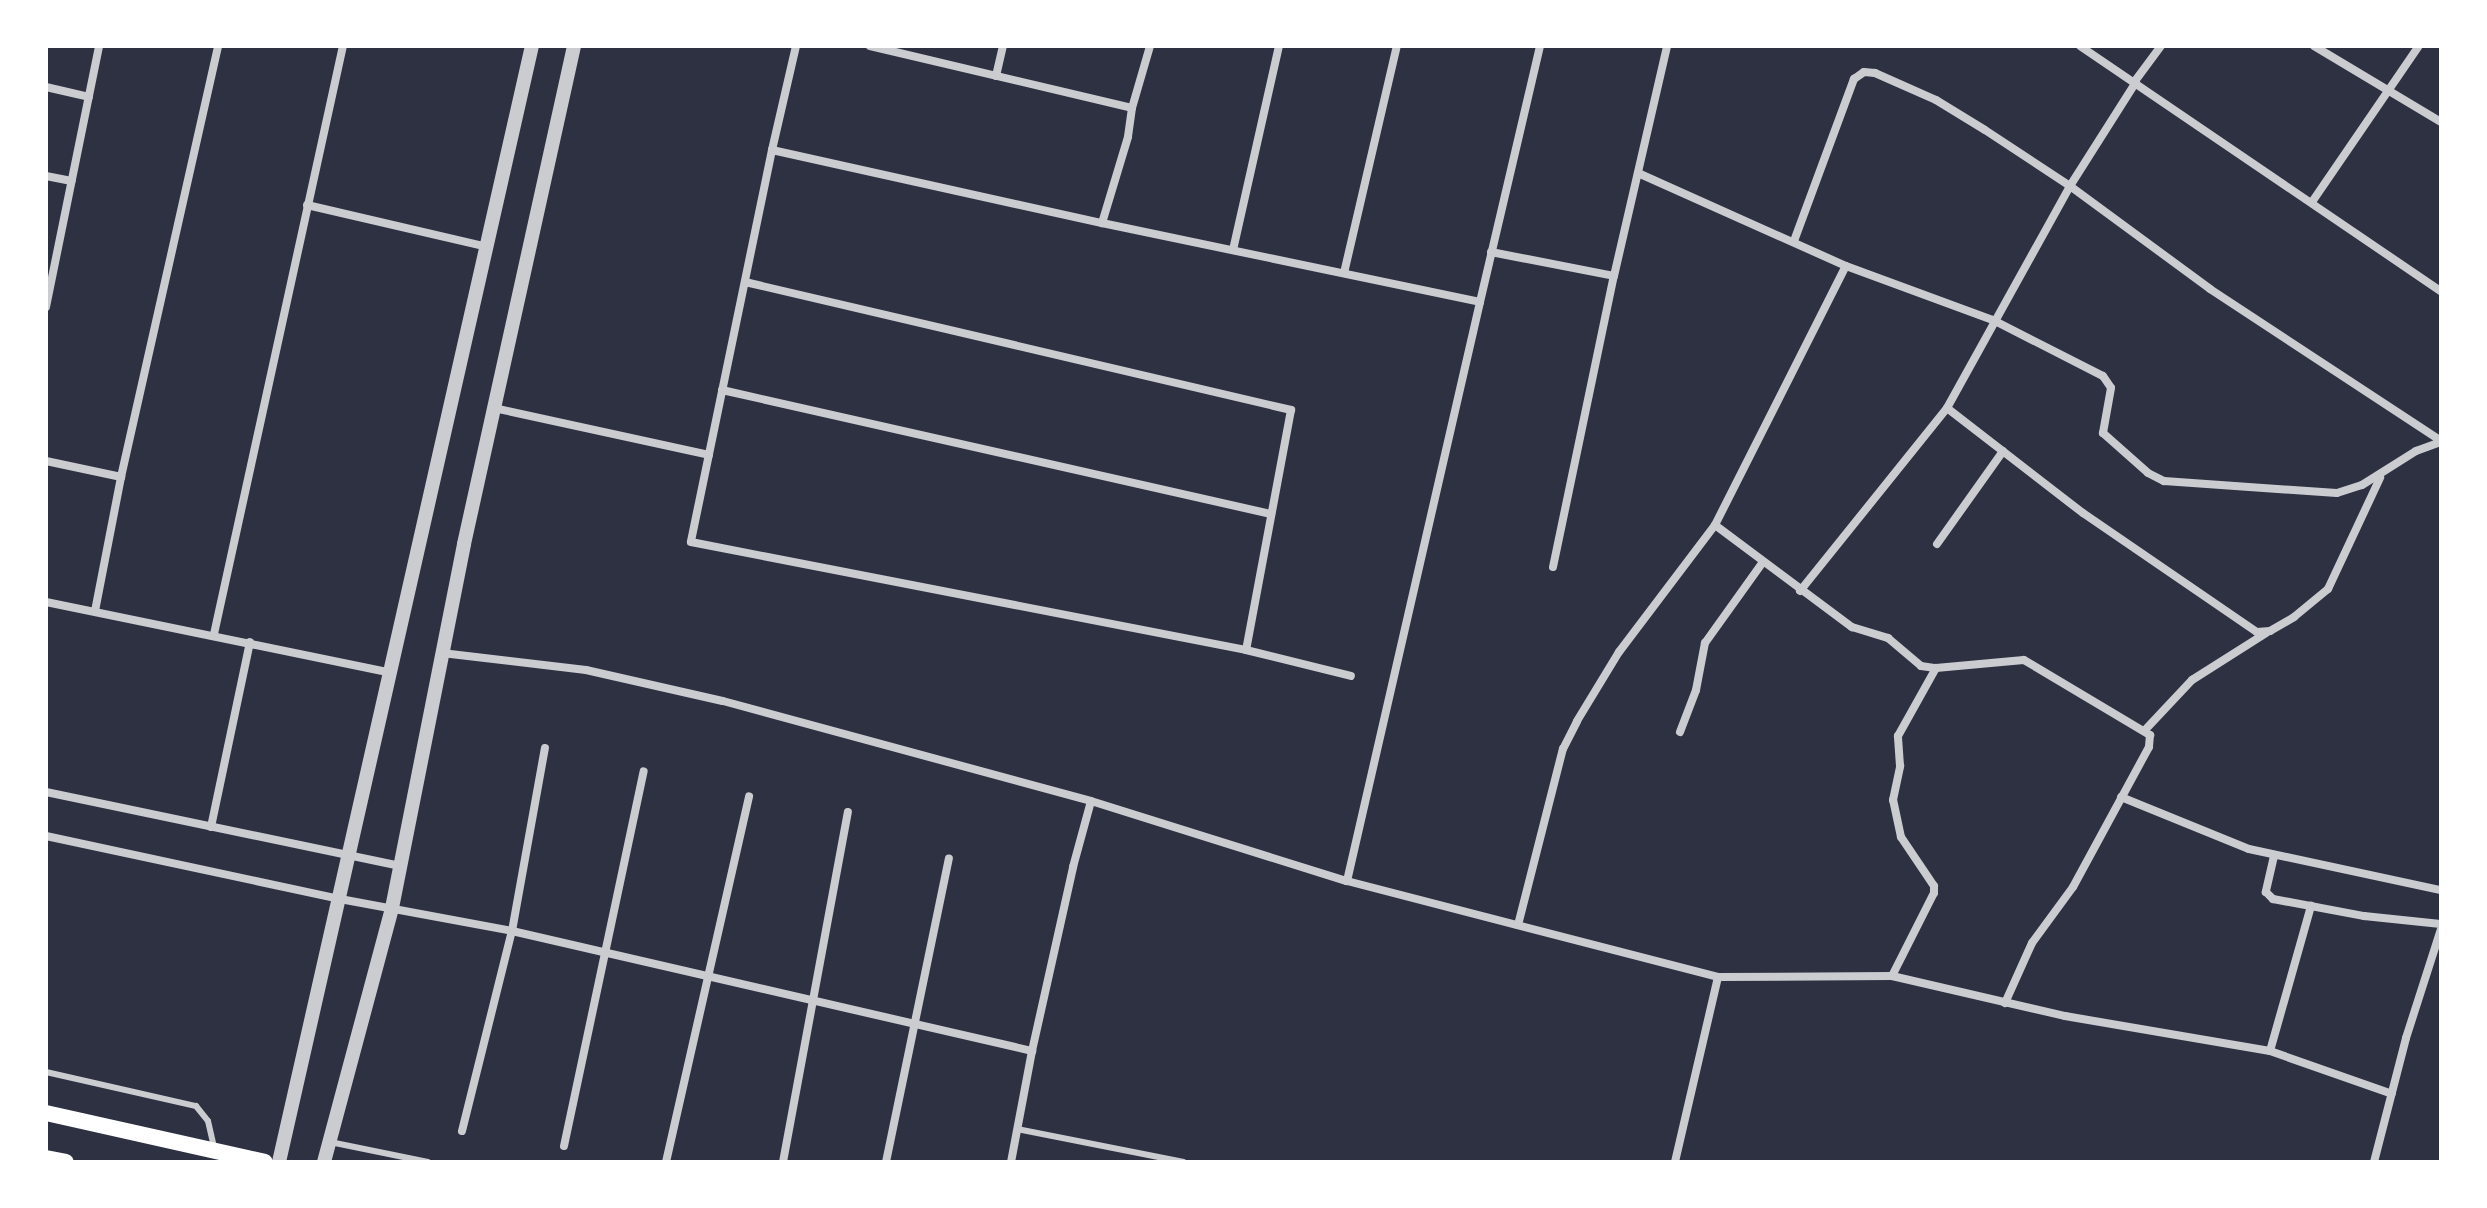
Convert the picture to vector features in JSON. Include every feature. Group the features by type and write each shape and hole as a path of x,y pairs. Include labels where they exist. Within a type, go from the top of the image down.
{"main road":[{"path":"46,1113 265,1162"}],"street":[{"path":"46,307 51,260 72,181 99,46"},
{"path":"95,611 121,477 218,46"},
{"path":"214,634 343,46"},
{"path":"279,1162 532,46"},
{"path":"324,1162 392,908 442,653 574,46"},
{"path":"796,46 691,542 1246,650 1351,676"},
{"path":"870,46 1132,108"},
{"path":"996,76 1003,46"},
{"path":"1102,223 1128,137 1132,108 1150,46"},
{"path":"1233,250 1279,46"},
{"path":"1344,273 1397,46"},
{"path":"1347,881 1540,46"},
{"path":"1553,567 1614,276 1667,46"},
{"path":"2080,46 2441,291"},
{"path":"1800,591 1947,408 1993,320 2070,186 2161,46"},
{"path":"2314,46 2441,122"},
{"path":"2312,202 2419,46"},
{"path":"1794,241 1849,89 1854,79 1864,72 1875,73 1936,100 2070,186 2210,289 2441,441"},
{"path":"46,87 89,97"},
{"path":"772,150 1480,302"},
{"path":"1638,173 1846,266 1993,320 2103,376 2111,388 2103,433 2148,473 2164,481 2337,493 2381,476 2416,451 2441,441"},
{"path":"46,176 72,181"},
{"path":"307,205 487,247"},
{"path":"1491,252 1614,276"},
{"path":"1518,925 1563,749 1619,652 1715,525 1846,266"},
{"path":"745,282 1291,410 1246,650"},
{"path":"722,390 1271,514"},
{"path":"494,408 709,455"},
{"path":"1947,408 2247,629 2270,631"},
{"path":"1937,544 2003,451"},
{"path":"46,461 121,477"},
{"path":"2145,730 2192,680 2314,603 2328,589 2381,476"},
{"path":"1715,525 1800,591 1852,627 1888,638 1914,663 1936,668 2024,660 2150,735 2149,747 2073,887 2032,943 2005,1003"},
{"path":"1680,732 1696,690 1705,643 1763,562"},
{"path":"46,602 214,634 391,673"},
{"path":"211,827 250,642"},
{"path":"442,653 586,670 723,701 1091,801 1347,881 1718,977 1892,976 2005,1003 2270,1051 2392,1094"},
{"path":"1892,976 1934,893 1934,886 1901,837 1893,800 1900,766 1898,736 1936,668"},
{"path":"462,1131 512,931 545,748"},
{"path":"564,1146 644,771"},
{"path":"46,792 400,866"},
{"path":"666,1162 749,796"},
{"path":"2121,797 2207,835 2274,856 2441,890"},
{"path":"1011,1162 1032,1051 1091,801"},
{"path":"783,1162 848,812"},
{"path":"46,836 340,899 512,931 1032,1051"},
{"path":"2274,856 2267,896 2441,927 2374,1162"},
{"path":"886,1162 949,858"},
{"path":"2270,1051 2311,906"},
{"path":"1675,1162 1718,977"}],"lane":[{"path":"46,1072 196,1106 208,1121 215,1151"},
{"path":"1017,1129 1184,1162"},
{"path":"330,1142 428,1162"}]}
